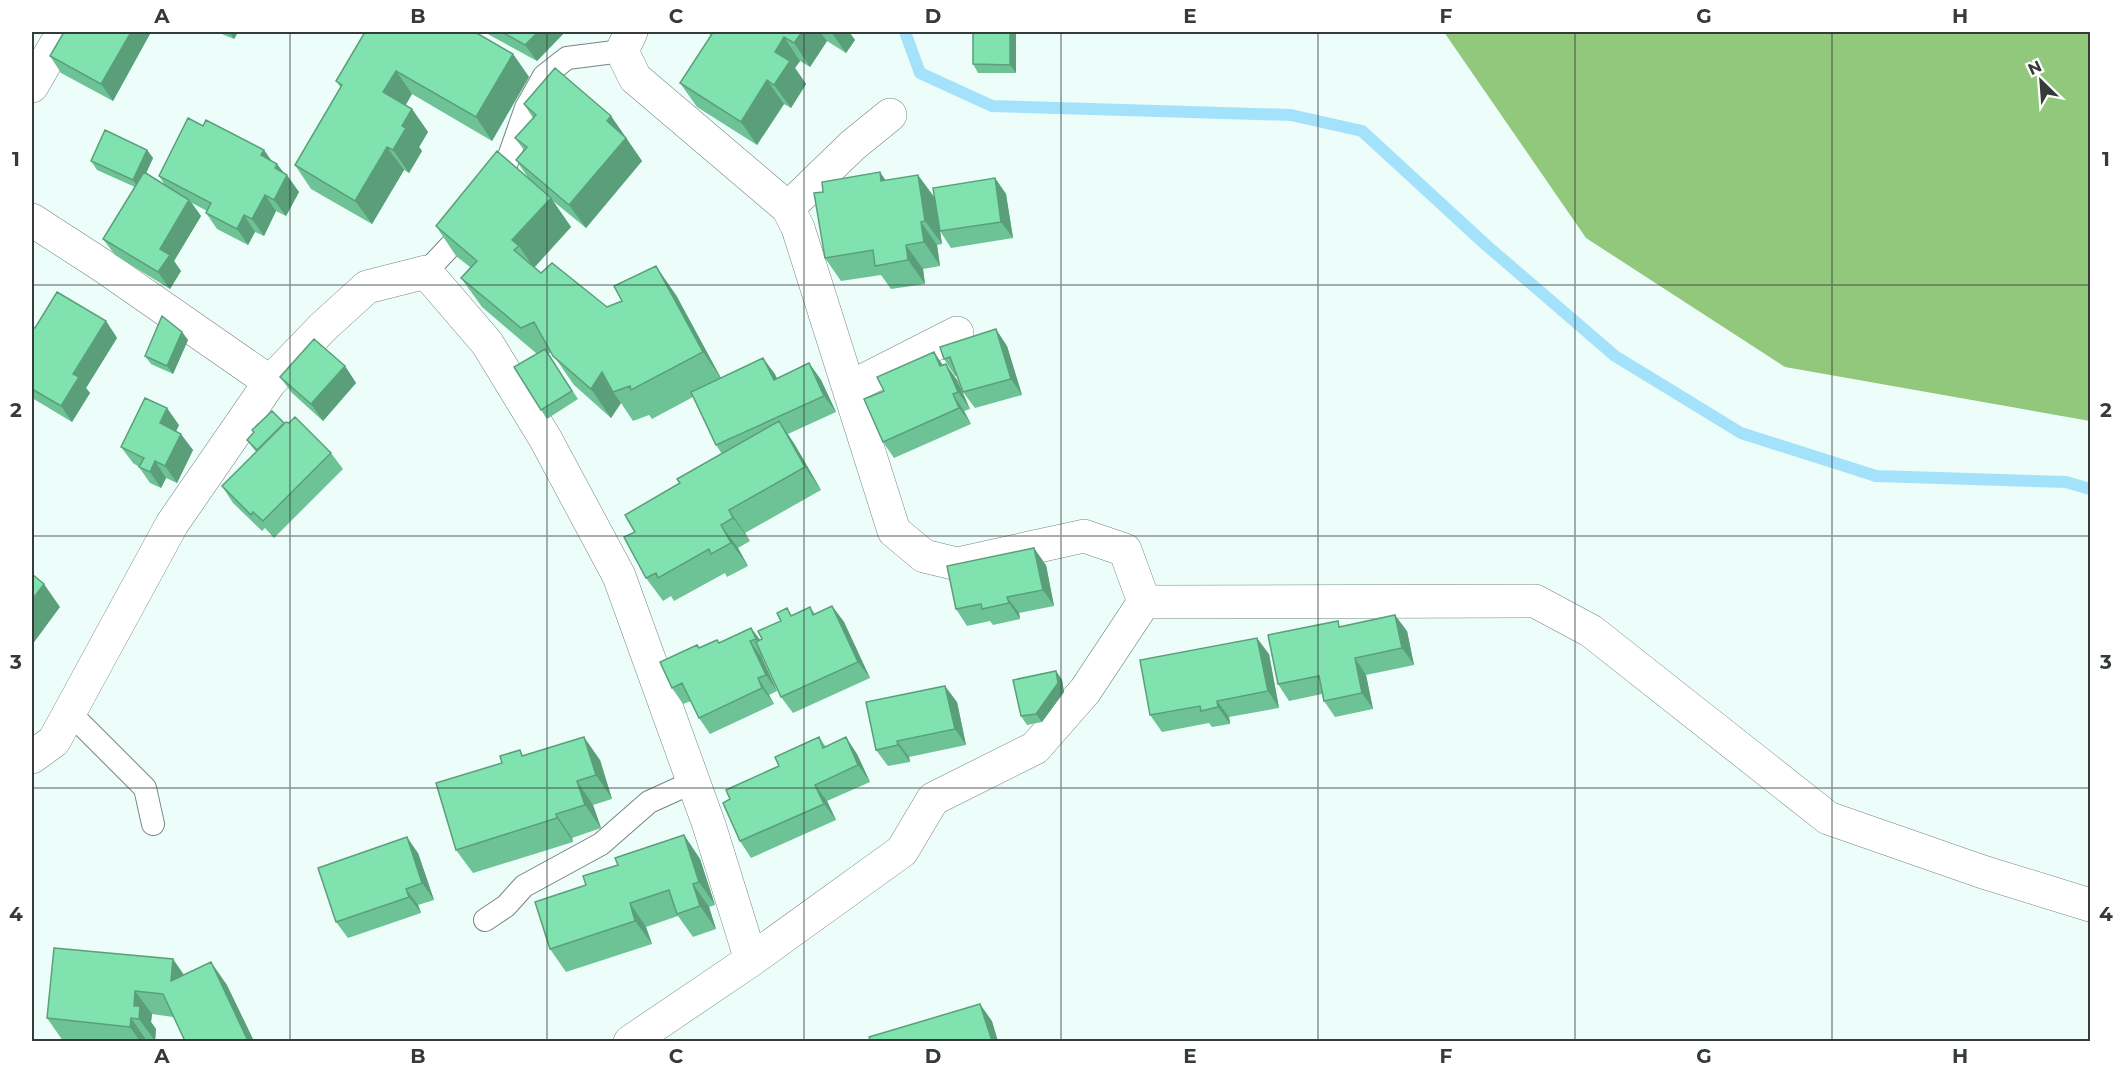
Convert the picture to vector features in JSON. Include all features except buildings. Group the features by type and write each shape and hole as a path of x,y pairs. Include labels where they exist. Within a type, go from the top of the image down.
{"street":[{"path":"32,86 63,32"},
{"path":"626,41 635,78 788,208 798,228 894,531 924,556 957,564 1084,536 1125,550 1144,602"},
{"path":"788,208 853,145 890,116"},
{"path":"32,220 103,266 270,382"},
{"path":"32,757 54,741 172,524 270,382 322,327 367,287 426,272 487,344 545,438 619,576 709,825 751,960"},
{"path":"849,388 957,333"},
{"path":"1144,602 1535,602 1591,631 1828,818 1983,872 2091,905"},
{"path":"630,1041 751,960 902,851 933,799 1035,748 1085,691 1144,602"}],"lane":[{"path":"426,272 478,216 506,165 526,108 544,76 567,58 626,41"},
{"path":"70,713 145,788 153,824"},
{"path":"485,920 506,906 524,886 601,844 649,802 693,782"}],"green space":[{"path":"1444,32 2090,32 2090,421 1785,367 1586,238"}],"waterway":[{"path":"905,32 920,73 992,106 1291,115 1362,131 1486,245 1615,356 1741,433 1876,476 2066,482 2090,489"}]}
